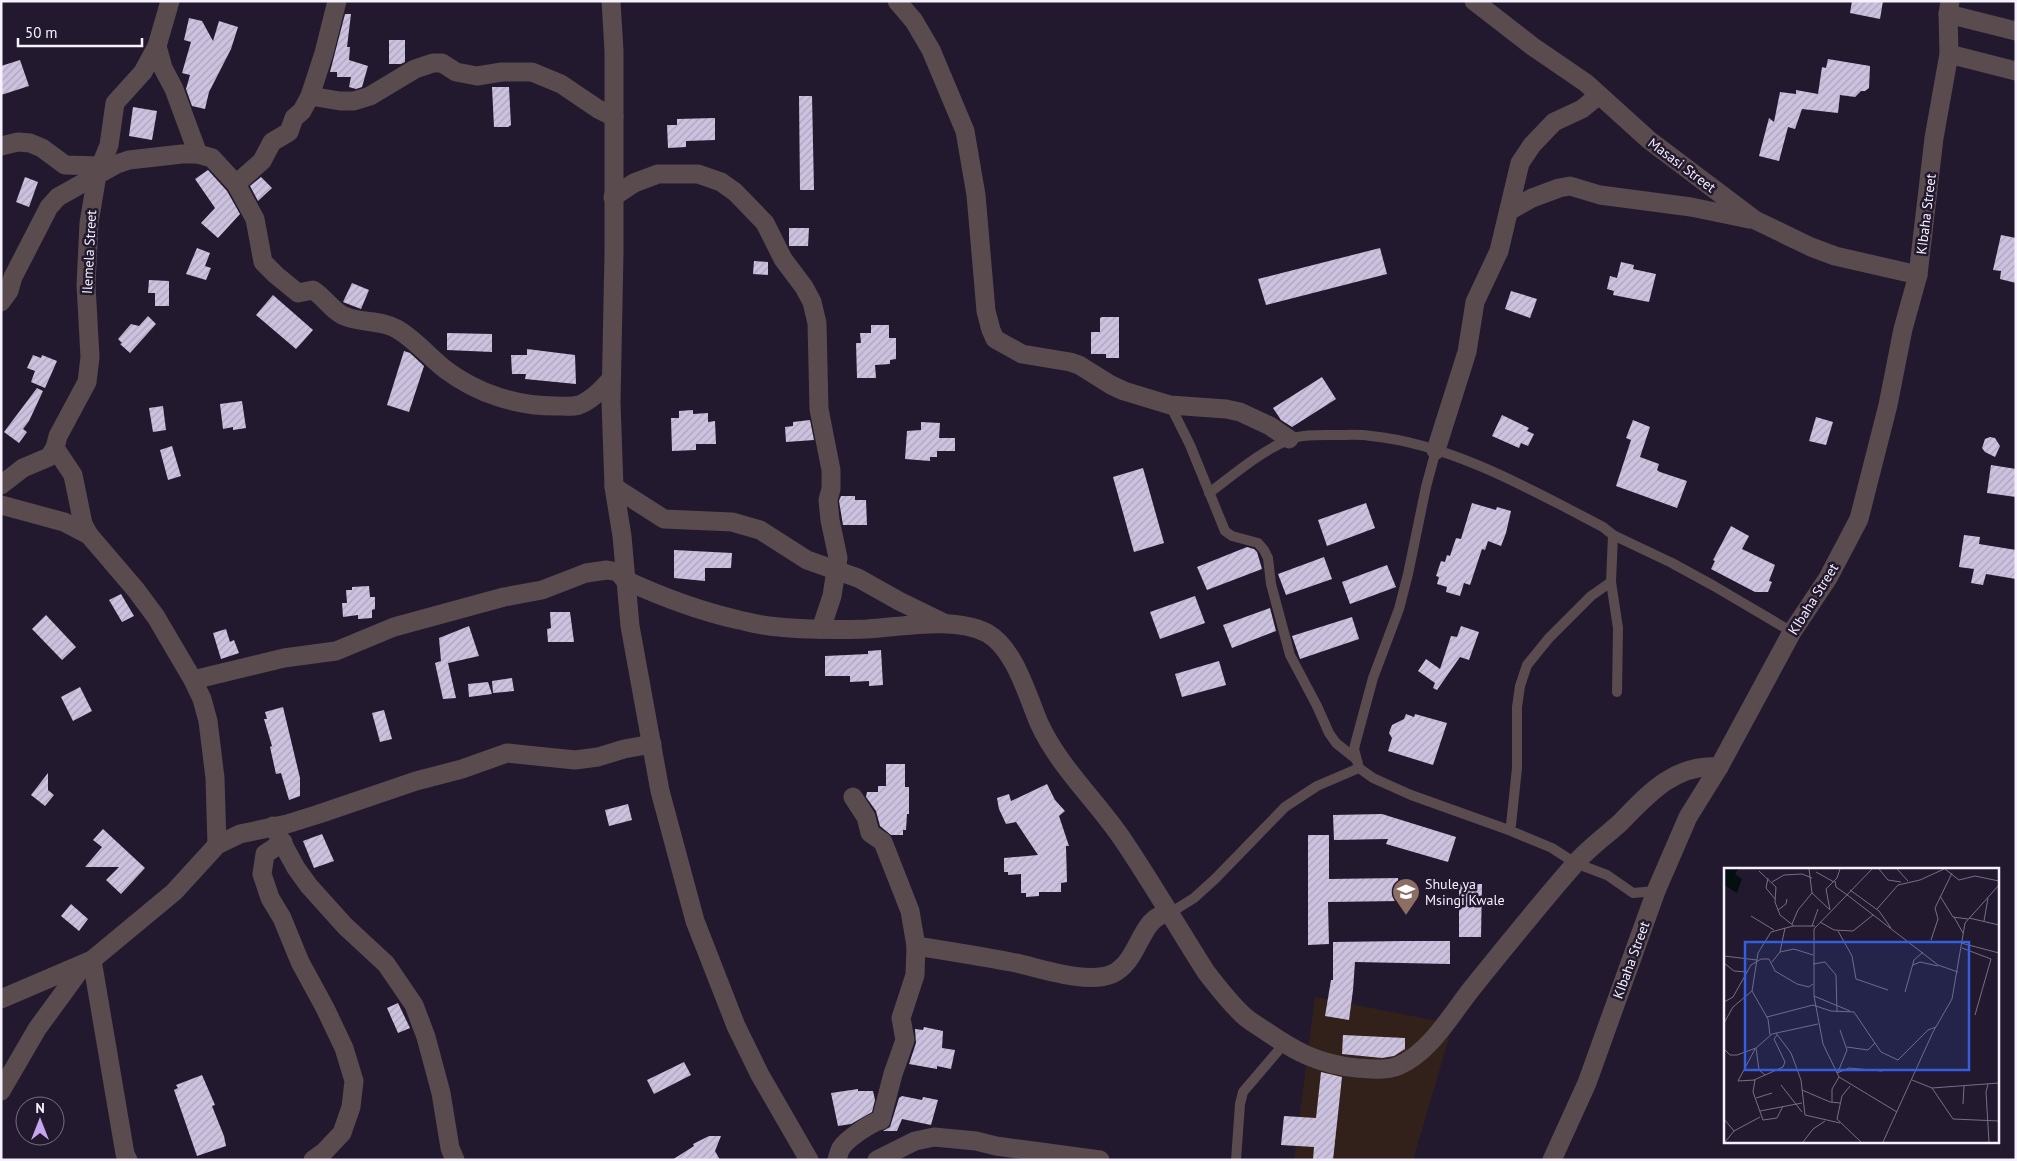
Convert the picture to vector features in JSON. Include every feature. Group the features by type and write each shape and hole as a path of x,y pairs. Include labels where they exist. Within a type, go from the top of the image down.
{"street":[{"name":"Ilemela Street","path":"55,448 58,436 87,382 90,356 86,285 89,223 98,171 110,145 115,103 143,72 157,46 170,1"},
{"path":"236,184 262,162 272,142 289,132 294,118 302,111 310,96 324,53 337,1"},
{"path":"611,1 614,51 614,253 611,379 614,487 622,536 630,626 660,791 695,921 736,1026 760,1075 809,1160"},
{"path":"898,1 914,21 931,50 965,130 976,195 986,311 995,339 1022,354 1070,362 1089,370 1111,385 1170,404 1240,412 1270,426 1290,439"},
{"name":"Masasi Street","path":"1474,1 1532,46 1586,83 1648,140 1755,220 1811,247 1835,256 1918,275"},
{"path":"1949,8 2016,31"},
{"name":"KIbaha Street","path":"1552,1160 1587,1083 1656,891 1688,817 1719,767 1792,632 1828,578 1859,519 1888,405 1903,328 1918,275 1934,138 1949,54 1949,8"},
{"path":"157,46 163,68 174,88 198,154"},
{"path":"1949,54 2016,71"},
{"path":"310,96 340,101 354,101 370,96 415,69 433,63 442,63 456,72 477,76 502,72 532,72 561,84 598,109 614,116"},
{"path":"1436,450 1467,352 1475,302 1499,252 1518,170 1524,156 1554,122 1582,109 1599,95"},
{"path":"1,146 18,142 30,143 42,148 65,165 98,171"},
{"path":"1,302 9,291 7,279 49,207 58,197 98,171 116,164 137,158 198,154 212,158 236,184 255,218 263,262 298,293 314,290 342,314 358,321 388,324 412,338 446,370 467,383 488,393 518,402 579,405 601,390 611,379"},
{"path":"613,197 634,183 658,174 698,174 721,182 735,192 765,223 783,259 804,287 812,302 817,323 819,409 831,470 831,489 828,500 832,537 838,558 832,596 821,629"},
{"path":"1510,211 1532,198 1570,186 1600,195 1692,207 1755,220"},
{"path":"1,485 23,468 49,457 55,448 73,475 83,524 89,535 136,590 156,617 202,699 208,721 215,778 217,845"},
{"path":"614,487 664,519 732,522 747,525 772,536 807,560 858,578 899,602 947,624 988,634 1002,646 1010,658 1054,753 1122,838 1198,958 1222,992 1244,1016 1284,1044 1319,1062 1373,1069 1398,1066 1414,1056 1433,1040 1466,996 1576,863 1647,795 1683,771 1694,768 1719,767"},
{"path":"1,505 64,522 89,535"},
{"path":"193,680 284,658 336,650 394,627 504,596 542,590 586,574 607,570 618,572 625,580 688,606 768,626 821,629 947,624"},
{"path":"1,1091 37,1029 88,962 174,892 217,845 240,834 319,814 507,753 575,760 598,757 624,749 652,744"},
{"path":"837,1160 842,1148 851,1138 872,1123 881,1120 904,1040 901,1018 915,975 916,946 910,911 883,842 870,833 866,817 854,797"},
{"path":"273,826 296,868 309,886 345,926 386,964 414,1005 426,1037 441,1093 450,1148 455,1160"},
{"path":"283,842 265,854 262,874 270,898 282,918 300,962 344,1048 354,1081 352,1107 342,1133 324,1152 313,1160"},
{"path":"916,946 1014,962 1049,972 1096,978 1104,977 1126,965 1136,951 1150,922 1160,915 1170,913"},
{"path":"1,999 88,962"},
{"path":"88,962 125,1154 128,1160"},
{"path":"877,1160 915,1141 934,1137 976,1141 996,1146 1100,1160"}],"lane":[{"path":"1170,404 1190,445 1225,531 1232,536 1258,543 1268,558 1271,584 1290,655 1329,733 1336,743 1373,778 1411,795 1506,829 1552,848 1576,863 1607,876 1633,893 1656,891"},
{"path":"1209,493 1244,467 1290,439 1328,435 1370,436 1436,450 1521,484 1604,527 1613,535 1680,568 1792,632"},
{"path":"1357,763 1354,749 1364,709 1399,609 1436,450"},
{"path":"1613,535 1611,582 1618,628 1617,692"},
{"path":"1511,825 1517,768 1517,707 1520,686 1527,665 1549,638 1591,596 1611,582"},
{"path":"1170,913 1194,898 1215,879 1284,807 1357,763"},
{"path":"1236,1160 1240,1104 1243,1092 1284,1044"}],"shaded area":[{"path":"1315,997 1453,1024 1413,1160 1294,1160"}],"building":[{"path":"1852,1 1883,1 1880,19 1850,13"},
{"path":"345,14 351,14 347,47 350,47 349,60 368,66 362,87 356,89 349,87 351,77 337,77 337,72 330,72"},
{"path":"189,18 202,21 213,41 219,21 238,27 231,49 209,92 205,109 192,106 186,89 190,75 182,73 191,42 184,40"},
{"path":"389,40 405,40 405,62 389,64"},
{"path":"1828,59 1870,66 1869,88 1861,91 1855,97 1840,95 1838,113 1802,109 1795,129 1788,127 1779,161 1759,156 1769,118 1774,122 1780,92 1796,94 1796,90 1818,94 1822,67 1826,68"},
{"path":"20,60 29,86 1,95 1,66"},
{"path":"492,87 509,87 511,125 508,127 494,127"},
{"path":"799,96 812,96 814,190 800,190"},
{"path":"133,107 157,111 152,140 129,136"},
{"path":"715,118 715,140 686,141 686,147 668,148 667,125 677,125 677,119"},
{"path":"208,170 227,191 240,214 218,238 201,223 215,208 195,179"},
{"path":"25,177 38,182 29,207 16,202"},
{"path":"261,177 272,188 258,201 250,186"},
{"path":"789,228 809,228 808,246 789,246"},
{"path":"2001,235 2016,238 2016,283 2000,279 2001,271 1993,270"},
{"path":"197,248 210,253 205,266 211,268 206,280 186,274"},
{"path":"1380,248 1387,274 1266,305 1258,279"},
{"path":"754,261 768,262 768,275 753,274"},
{"path":"1621,262 1634,265 1633,269 1656,274 1649,302 1613,295 1614,291 1607,289 1610,276 1617,278"},
{"path":"149,280 169,281 169,306 155,306 155,293 148,293"},
{"path":"352,283 369,290 361,309 343,302"},
{"path":"1511,291 1537,299 1530,318 1505,309"},
{"path":"273,295 313,330 296,349 256,315"},
{"path":"148,316 156,324 130,353 120,344 122,343 118,339 131,324 139,326"},
{"path":"1119,317 1119,358 1106,358 1106,354 1091,354 1091,332 1100,332 1100,318"},
{"path":"871,325 889,325 889,338 896,338 896,359 890,360 890,364 875,365 876,378 857,378 856,343 861,343 860,333 871,333"},
{"path":"447,333 492,334 492,352 447,350"},
{"path":"527,349 575,355 576,384 525,379 526,374 512,374 511,355 527,355"},
{"path":"404,351 410,353 424,366 409,412 387,405"},
{"path":"33,355 41,358 42,355 57,361 45,388 31,382 35,371 27,368"},
{"path":"1322,377 1336,399 1292,427 1281,420 1273,408"},
{"path":"37,388 43,391 29,421 23,429 27,432 19,443 4,432"},
{"path":"242,401 246,428 233,430 233,427 223,429 220,404"},
{"path":"163,406 166,430 153,432 149,408"},
{"path":"693,410 693,414 708,413 708,422 715,421 716,444 696,444 696,450 672,451 671,418 679,418 679,411"},
{"path":"1502,415 1529,428 1527,431 1534,434 1528,446 1521,443 1519,448 1492,436"},
{"path":"1816,417 1833,422 1826,445 1809,441"},
{"path":"810,420 814,440 786,442 785,427 793,426 793,422"},
{"path":"1633,420 1650,427 1640,457 1659,464 1657,470 1660,472 1687,481 1677,508 1616,486 1631,440 1626,438"},
{"path":"921,422 940,423 939,438 955,438 955,451 937,451 937,457 930,457 930,461 905,459 907,431 921,430"},
{"path":"1995,438 2000,446 1995,457 1985,452 1982,448 1985,439"},
{"path":"172,446 181,476 168,480 160,450"},
{"path":"1991,465 2016,469 2016,497 1987,493"},
{"path":"1143,468 1164,543 1134,552 1113,477"},
{"path":"841,496 855,496 855,500 866,500 867,525 843,525 839,501"},
{"path":"1366,503 1375,528 1327,546 1318,520"},
{"path":"1472,503 1496,510 1497,507 1511,511 1501,546 1488,541 1485,550 1482,549 1470,585 1464,583 1460,596 1446,592 1447,587 1437,584 1439,577 1436,576 1441,561 1445,562 1447,555 1450,556 1456,538 1461,539"},
{"path":"1731,526 1749,536 1742,549 1775,565 1769,581 1772,582 1768,592 1755,592 1711,569 1715,561 1713,560"},
{"path":"1964,535 1980,537 1979,544 2016,550 2016,579 1986,574 1983,585 1971,583 1974,569 1959,567"},
{"path":"1247,547 1257,552 1262,569 1207,590 1197,567"},
{"path":"674,550 732,553 731,568 705,568 705,581 674,578"},
{"path":"1324,557 1332,579 1286,595 1278,574"},
{"path":"1387,565 1396,587 1350,604 1342,582"},
{"path":"369,586 370,597 375,597 375,609 372,610 372,618 358,619 358,615 343,617 342,603 347,603 346,590 352,590 352,587"},
{"path":"121,594 134,616 122,622 109,600"},
{"path":"1195,596 1205,623 1160,639 1150,612"},
{"path":"1270,608 1276,631 1232,648 1223,625"},
{"path":"550,612 570,612 574,642 548,642 547,629 551,628"},
{"path":"46,615 76,647 62,660 32,629"},
{"path":"1352,617 1359,639 1300,659 1292,636"},
{"path":"469,626 479,656 448,663 456,698 443,699 435,663 441,661 439,638"},
{"path":"1461,626 1479,632 1469,660 1460,657 1437,690 1433,688 1435,683 1418,671 1426,659 1440,669 1451,636 1457,637"},
{"path":"226,629 230,642 234,640 239,653 221,659 213,633"},
{"path":"881,650 883,685 869,686 869,681 850,682 850,676 825,676 825,656 868,654 868,651"},
{"path":"1219,661 1226,685 1182,697 1175,674"},
{"path":"512,678 514,691 493,693 492,681"},
{"path":"488,682 492,694 469,697 468,684"},
{"path":"80,687 92,711 73,721 61,697"},
{"path":"283,707 300,778 300,796 289,800 281,773 276,774 270,747 272,746 264,719 267,719 265,712"},
{"path":"384,710 392,739 380,742 372,713"},
{"path":"1406,714 1414,717 1415,714 1447,723 1433,765 1388,751 1392,738 1389,733 1392,725 1404,719"},
{"path":"886,764 905,764 905,787 909,787 909,814 907,814 906,830 903,830 903,835 891,835 880,826 876,811 866,797 867,792 878,792 878,786 886,786"},
{"path":"48,773 48,790 54,795 45,806 31,795"},
{"path":"1047,784 1055,800 1065,811 1059,816 1069,846 1066,846 1067,882 1061,883 1061,892 1039,892 1039,896 1026,897 1026,893 1021,893 1021,874 1008,875 1008,872 1004,872 1004,858 1038,855 1016,822 1006,824 999,809 997,798 1009,794 1011,801"},
{"path":"628,804 632,820 609,826 605,810"},
{"path":"1382,814 1456,837 1448,862 1386,844 1388,839 1334,840 1333,815"},
{"path":"103,829 145,868 121,894 106,880 119,867 85,867 102,847 93,840"},
{"path":"322,834 334,861 314,868 303,841"},
{"path":"1308,835 1329,835 1329,879 1398,878 1399,901 1328,902 1329,944 1308,945"},
{"path":"1459,884 1482,884 1481,937 1459,937"},
{"path":"71,904 88,919 79,931 61,916"},
{"path":"1450,941 1450,964 1355,962 1349,1020 1325,1016 1331,980 1333,980 1333,942"},
{"path":"398,1003 410,1028 398,1033 387,1008"},
{"path":"924,1027 943,1031 942,1048 955,1050 951,1069 937,1066 937,1069 909,1064 916,1043 915,1029 923,1030"},
{"path":"1343,1035 1405,1038 1405,1049 1394,1056 1382,1058 1342,1054"},
{"path":"684,1062 691,1075 654,1094 647,1080"},
{"path":"1321,1072 1342,1077 1333,1160 1313,1160 1314,1147 1281,1145 1284,1116 1316,1118"},
{"path":"202,1075 215,1105 212,1106 226,1146 197,1156 174,1090 178,1088 176,1085"},
{"path":"858,1089 858,1091 873,1091 875,1100 872,1112 851,1124 838,1126 831,1093"},
{"path":"902,1096 922,1100 923,1097 938,1100 931,1125 902,1119 897,1131 883,1131 890,1127 899,1098"},
{"path":"709,1136 721,1136 715,1151 720,1160 672,1160 694,1146 693,1144"}],"place":[{"name":"Shule ya Msingi Kwale","path":"1406,916"}]}
